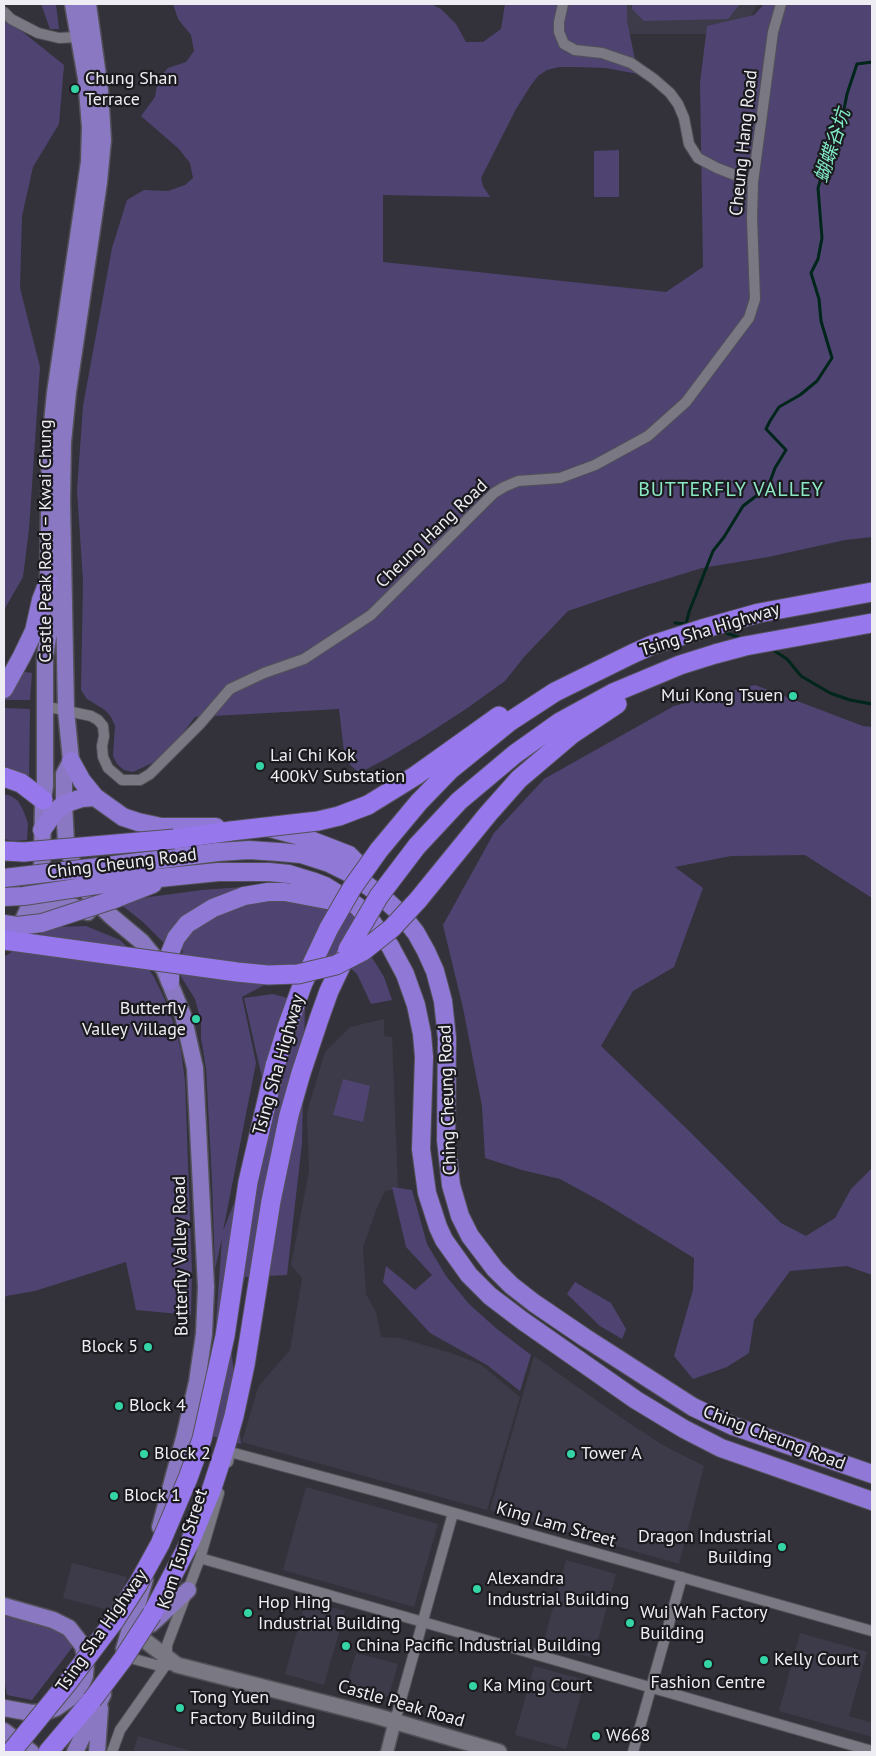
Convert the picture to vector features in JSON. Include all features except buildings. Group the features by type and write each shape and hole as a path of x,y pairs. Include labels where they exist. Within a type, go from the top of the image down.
{"highway":[{"path":"4,689 34,631 41,600 48,582"},
{"name":"Tsing Sha Highway","path":"9,1752 69,1681 115,1620 160,1544 179,1500 202,1439 218,1371 238,1258 248,1182 286,1027 303,983 340,907 360,875 393,832 432,788 458,763 509,722 555,692 652,645 759,613 852,594 872,592"},
{"name":"Tsing Sha Highway","path":"48,1752 112,1675 133,1644 168,1584 200,1519 222,1456 236,1406 251,1332 281,1150 301,1073 329,991 346,954 364,920 388,884 417,846 453,806 492,771 560,722 614,693 680,665 745,646 864,624"},
{"path":"9,851 62,850 299,824 339,816 368,805 399,787 485,725 532,696 586,669 652,645"},
{"path":"10,932 253,974 298,974 336,965 363,951 392,928 418,900 505,794 551,751 596,717 680,665"},
{"path":"71,761 82,781 95,797 123,817 162,826 266,827 300,836 348,855 360,866 363,881"},
{"path":"4,777 21,783 42,800"},
{"path":"42,830 54,813 64,804 82,798 95,797"},
{"name":"Ching Cheung Road","path":"4,878 207,853 269,851 311,857 339,868 363,881 408,923 421,942 435,971 443,1001 446,1028 446,1140 451,1185 460,1216 470,1236 495,1270 534,1303 693,1407 733,1426 872,1474"},
{"name":"Ching Cheung Road","path":"4,897 113,891 167,878 239,871 269,872 300,877 325,886 357,906 371,920 390,946 405,974 416,1005 422,1034 424,1057 421,1149 427,1193 444,1240 469,1275 490,1296 523,1322 636,1400 684,1430 721,1448 872,1501"},
{"path":"10,932 17,926 42,923 113,891"},
{"path":"170,981 169,965 172,946 181,931 194,919 225,903 253,894 285,892 357,906"}],"main road":[{"name":"Castle Peak Road – Kwai Chung","path":"10,932 38,884 42,864 42,800 45,786 45,657 50,626 48,491 52,418 90,144 84,62 73,4"},
{"name":"Castle Peak Road – Kwai Chung","path":"88,4 100,90 103,140 100,182 68,392 64,442 62,500 66,710 71,761 64,774 64,804 66,842 76,874 91,897 133,934"},
{"path":"10,932 51,906 66,905 86,910 133,934"},
{"name":"Butterfly Valley Road","path":"75,1752 122,1656 131,1630 184,1438 197,1382 205,1317 206,1287 194,1068 183,1015 170,981 157,959 133,934"},
{"path":"131,1630 151,1624 188,1590"},
{"path":"4,1606 53,1620 69,1628 83,1646 86,1663 85,1676 80,1686 56,1708 46,1712 32,1713 4,1708"},
{"name":"Castle Peak Road","path":"131,1630 170,1662 395,1721 499,1752"},
{"path":"97,1752 102,1696"},
{"path":"4,1731 31,1752"},
{"path":"4,1739 9,1752"}],"street":[{"path":"563,4 558,22 560,38 564,44 575,50 602,53 631,63 654,79 670,93 678,104 684,118 689,144 698,158 717,168 753,182"},
{"name":"Cheung Hang Road","path":"44,706 91,716 98,720 103,726 103,757 108,768 122,780 140,780 150,774 194,730 230,688 264,672 304,659 371,615 494,493 518,481 560,478 580,472 648,436 686,402 749,318 755,299 752,218 753,182 773,32 780,4"},
{"path":"4,12 12,19 38,33 59,38 79,36"},
{"name":"King Lam Street","path":"230,1452 872,1631"},
{"name":"Kom Tsun Street","path":"112,1752 120,1730 170,1662 167,1645 200,1558 230,1452"},
{"path":"386,1752 453,1513"},
{"path":"200,1558 872,1751"},
{"path":"633,1752 682,1577"},
{"name":"Castle Peak Road","path":"122,1656 170,1662"}],"shaded area":[{"path":"41,4 56,4 59,29 50,29"},
{"path":"173,4 431,4 441,9 456,24 466,42 483,42 501,29 505,4 627,4 627,21 638,74 606,68 559,67 547,70 538,76 516,109 481,178 483,186 490,197 383,195 383,262 666,292 703,267 700,83 707,26 754,15 764,4 872,4 872,537 845,540 768,557 702,568 568,611 524,657 505,681 426,735 359,773 345,760 339,709 195,717 165,757 133,772 124,770 117,764 113,756 115,726 111,717 105,710 87,699 81,690 83,581 77,490 83,406 112,248 127,200 144,190 168,191 185,185 193,178 190,163 179,149 141,116 155,97 158,79 168,68 186,62 194,51 191,35 178,19"},
{"path":"612,4 758,4 741,34 611,34"},
{"path":"632,4 740,4 728,19 644,21 632,9"},
{"path":"4,17 64,65 59,124 33,167 22,216 20,288 40,367 29,529 23,577 4,610"},
{"path":"619,150 619,197 594,197 594,151"},
{"path":"19,671 32,673 30,700 4,700"},
{"path":"755,685 863,726 872,727 872,898 805,855 731,856 675,867 703,888 674,967 633,991 601,1046 781,1223 806,1236 835,1218 851,1189 872,1168 872,1275 847,1266 790,1271 754,1320 749,1353 727,1367 693,1379 674,1356 693,1290 694,1258 604,1203 560,1179 522,1170 485,1158 482,1106 463,1008 443,925 494,833 544,779 674,706"},
{"path":"4,708 30,709 29,781 4,769"},
{"path":"4,794 18,801 23,810 28,823 27,840 13,841 4,839"},
{"path":"258,886 302,890 372,921 363,943 384,977 392,1000 371,1004 357,974 347,965 307,962 242,997 256,1063 223,1231 270,1113 244,998 273,994 305,1003 302,1143 287,1275 245,1277 231,1346 241,1444 208,1435 222,1238 215,1269 206,1068 201,1038 201,1021 195,999 180,975 178,966 183,950 163,942 143,922 119,903 202,890"},
{"path":"86,926 120,940 145,964 154,977 165,1000 175,1027 181,1051 185,1081 192,1272 191,1315 136,1310 126,1262 35,1291 6,1296 4,1300 4,957 35,936 55,927"},
{"path":"384,1019 384,1036 392,1037 398,1189 385,1191 363,1247 366,1294 376,1312 381,1337 400,1338 480,1364 520,1397 487,1510 242,1442 258,1387 290,1350 302,1278 291,1265 309,1171 307,1112 325,1052 350,1027"},
{"path":"343,1079 370,1086 363,1122 333,1115"},
{"path":"392,1187 412,1190 427,1244 446,1276 469,1304 497,1329 531,1355 520,1391 487,1365 430,1333 383,1282 386,1266 415,1290 432,1275 406,1247"},
{"path":"575,1282 611,1303 626,1329 622,1339 600,1326 567,1294"},
{"path":"534,1356 661,1444 704,1466 679,1564 490,1510"},
{"path":"306,1487 438,1524 414,1607 283,1570"},
{"path":"566,1560 616,1574 593,1658 543,1644"},
{"path":"72,1563 127,1577 116,1612 63,1598"},
{"path":"306,1600 345,1611 324,1685 285,1674"},
{"path":"4,1613 50,1627 65,1634 74,1645 32,1700 7,1695 4,1679"},
{"path":"800,1633 867,1652 849,1716 872,1723 872,1737 779,1711"},
{"path":"356,1653 398,1664 389,1695 379,1701 345,1691"},
{"path":"534,1666 585,1680 566,1749 515,1735"},
{"path":"138,1736 184,1749 195,1752 133,1752"}],"waterway":[{"name":"蝴蝶谷坑","path":"686,624 713,551 743,506 768,487 775,468 786,450 766,429 770,421 779,407 800,395 817,381 832,358 821,321 819,299 811,273 818,259 822,238 818,188 828,156 840,130 847,94 857,64 872,62"},
{"path":"675,623 688,624"},
{"path":"721,631 743,639"},
{"path":"770,648 787,659 801,676 830,693 850,700 872,704"}],"place":[{"name":"Chung Shan Terrace","path":"75,89"},
{"name":"Mui Kong Tsuen","path":"793,696"},
{"name":"Lai Chi Kok 400kV Substation","path":"260,766"},
{"name":"Butterfly Valley Village","path":"196,1019"},
{"name":"Block 5","path":"148,1347"},
{"name":"Block 4","path":"119,1406"},
{"name":"Block 2","path":"144,1454"},
{"name":"Tower A","path":"571,1454"},
{"name":"Block 1","path":"114,1496"},
{"name":"Dragon Industrial Building","path":"782,1547"},
{"name":"Alexandra Industrial Building","path":"477,1589"},
{"name":"Hop Hing Industrial Building","path":"248,1613"},
{"name":"Wui Wah Factory Building","path":"630,1623"},
{"name":"China Pacific Industrial Building","path":"346,1646"},
{"name":"Kelly Court","path":"764,1660"},
{"name":"Fashion Centre","path":"708,1664"},
{"name":"Ka Ming Court","path":"473,1686"},
{"name":"Tong Yuen Factory Building","path":"180,1708"},
{"name":"W668","path":"596,1736"}],"district":[{"name":"BUTTERFLY VALLEY","path":"731,490"}]}
